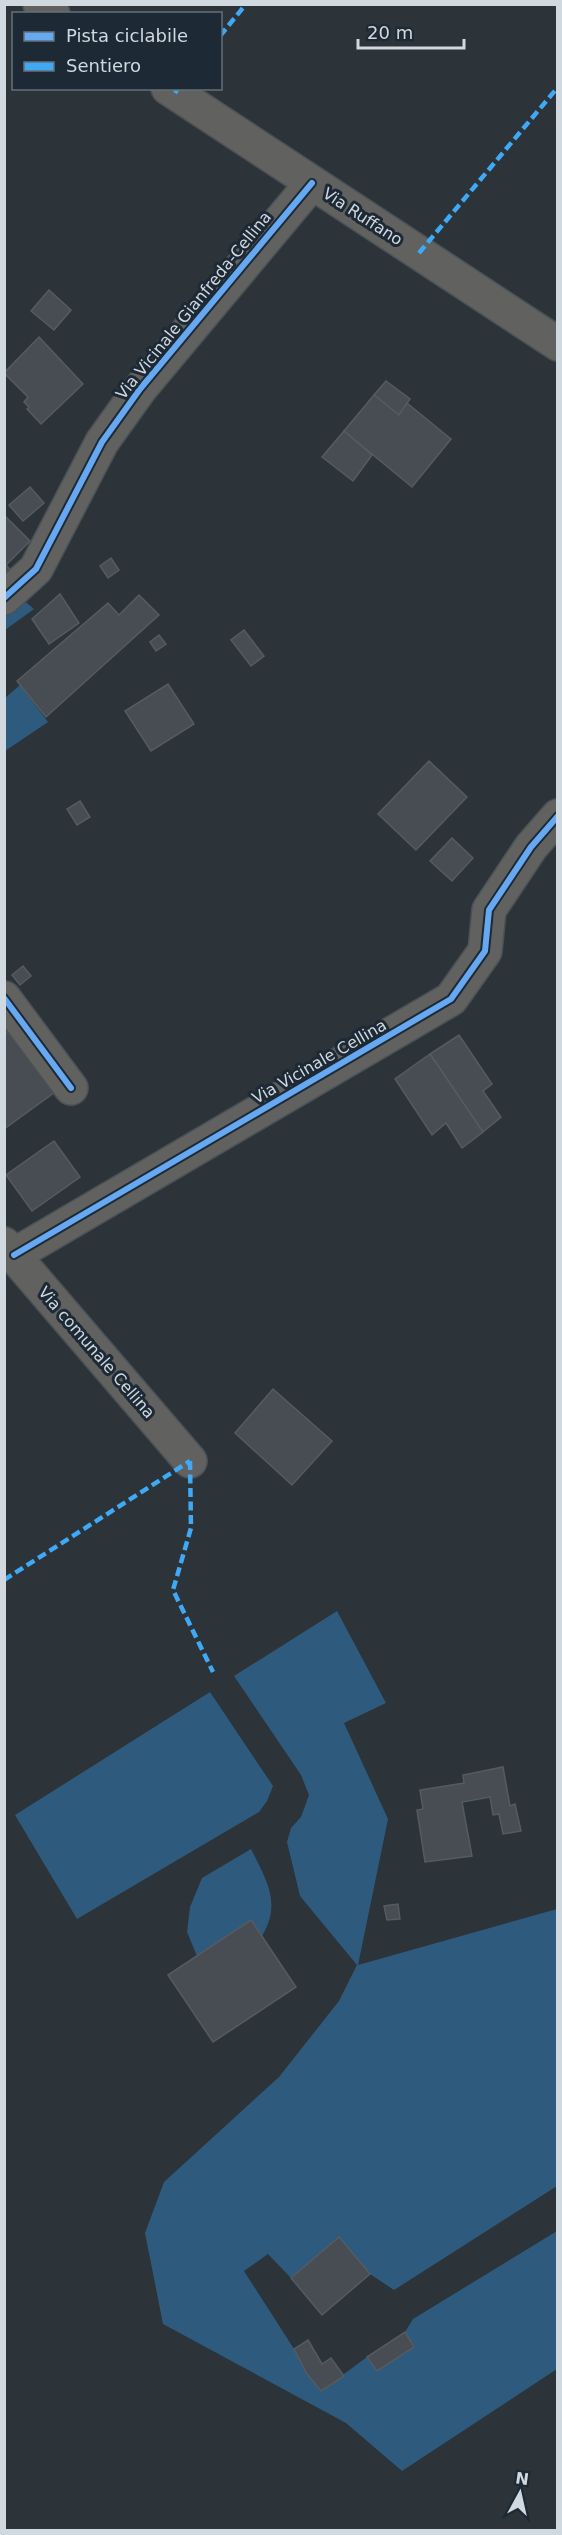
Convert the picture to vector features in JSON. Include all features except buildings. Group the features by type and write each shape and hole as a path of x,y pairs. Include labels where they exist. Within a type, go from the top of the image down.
{"street":[{"name":"Via Ruffano","path":"171,90 558,344"},
{"name":"Via Vicinale Gianfreda-Cellina","path":"4,598 36,569 102,442 140,389 312,183"},
{"name":"Via Vicinale Cellina","path":"9,1250 451,999 485,951 489,910 531,847 558,816"},
{"path":"4,998 71,1088"},
{"name":"Via comunale Cellina","path":"9,1250 190,1461"}],"shaded area":[{"path":"21,598 34,609 5,630 5,613"},
{"path":"20,685 48,722 5,751 5,698"},
{"path":"337,1611 386,1703 344,1723 388,1819 358,1965 557,1909 557,2186 394,2290 370,2274 339,2238 291,2278 268,2254 244,2271 294,2349 307,2374 321,2391 367,2357 377,2371 414,2347 405,2332 413,2319 557,2231 557,2369 402,2471 346,2423 163,2324 145,2233 164,2182 279,2077 339,2001 357,1965 300,1896 287,1842 291,1828 301,1817 309,1795 301,1775 234,1676"},
{"path":"210,1692 273,1786 267,1801 259,1812 77,1919 15,1815"},
{"path":"251,1849 270,1892 271,1913 262,1936 251,1920 197,1956 187,1932 190,1907 202,1878"}],"marked path":[{"path":"222,34 246,4"},
{"path":"419,253 558,87"},
{"path":"190,1461 191,1528 173,1590 213,1672"},
{"path":"4,1580 190,1461"}],"cycle path":[{"path":"4,598 36,569 102,442 140,389 312,183"},
{"path":"14,1255 451,999 485,951 489,910 531,847 558,816"},
{"path":"4,998 71,1088"}]}
